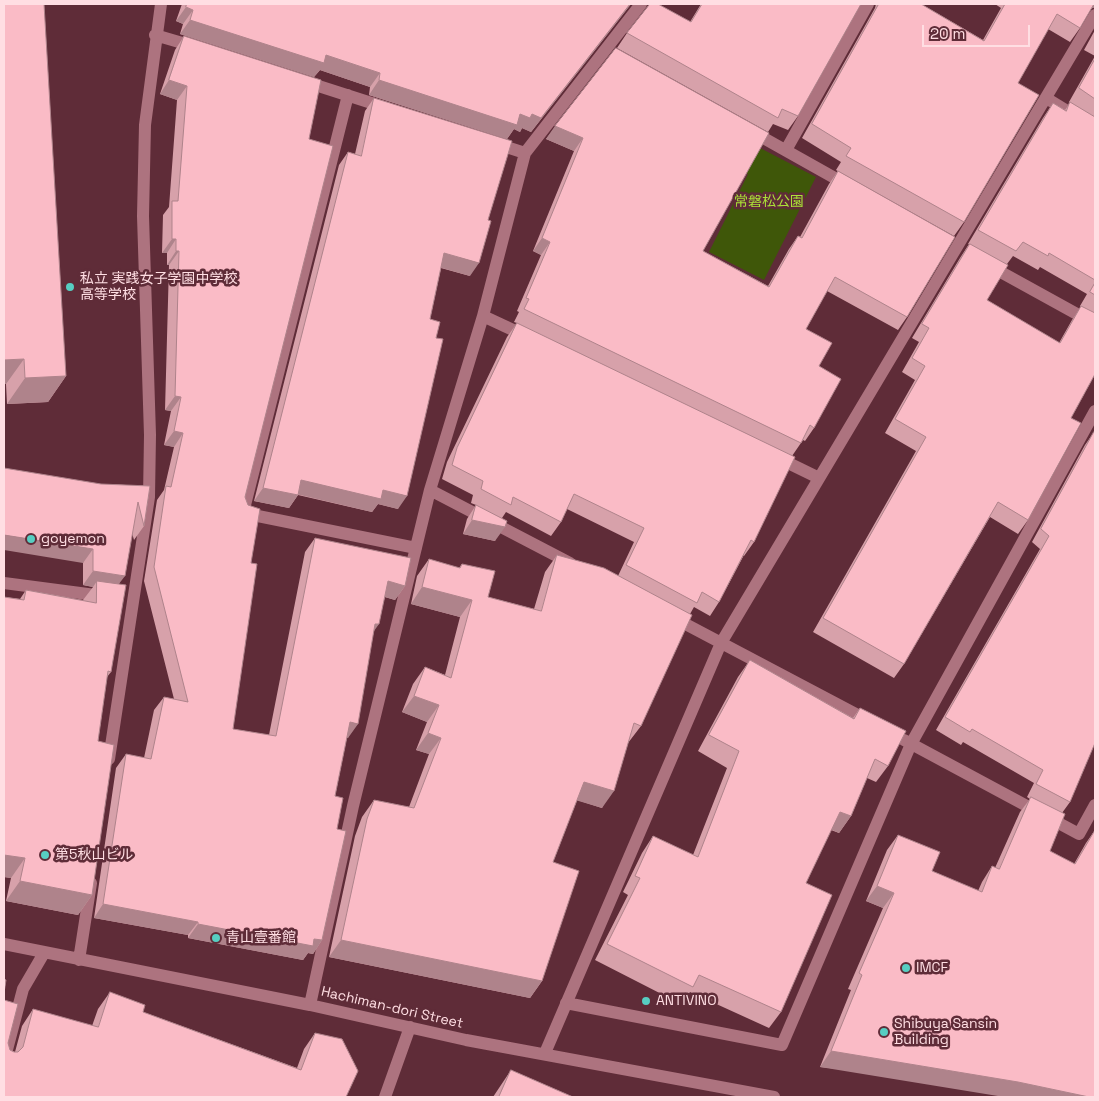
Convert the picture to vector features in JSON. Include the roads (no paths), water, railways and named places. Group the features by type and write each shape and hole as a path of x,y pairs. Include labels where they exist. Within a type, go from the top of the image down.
{"street":[{"path":"107,776 124,599 149,497 150,435 143,216 145,125 155,35 162,4"},
{"path":"310,1005 353,806 430,490 483,316 525,153 609,52 641,4"},
{"path":"786,150 868,4"},
{"path":"545,1053 721,643 819,478 961,250 1095,15"},
{"path":"155,35 209,52"},
{"path":"293,78 404,113"},
{"path":"348,95 243,513 416,548"},
{"path":"1046,98 1095,128"},
{"path":"742,126 862,194"},
{"path":"477,138 525,153"},
{"path":"961,250 1095,324"},
{"path":"483,316 536,341"},
{"path":"566,1003 782,1045 911,744 1095,411"},
{"path":"766,452 819,478"},
{"path":"430,490 580,568"},
{"path":"4,584 124,599"},
{"path":"659,610 1079,834 1095,835"},
{"path":"1079,834 1095,805"},
{"path":"79,960 92,874"},
{"name":"Hachiman-dori Street","path":"4,944 310,1005 466,1040 545,1053 774,1097"},
{"path":"4,1061 23,989 44,953"},
{"path":"385,1097 410,1027"}],"place":[{"name":"私立 実践女子学園中学校 高等学校","path":"70,287"},
{"name":"goyemon","path":"31,539"},
{"name":"第5秋山ビル","path":"45,855"},
{"name":"青山壹番館","path":"216,938"},
{"name":"IMCF","path":"906,968"},
{"name":"ANTIVINO","path":"646,1001"},
{"name":"Shibuya Sansin Building","path":"884,1032"}],"park label":[{"name":"常磐松公園","path":"769,202"}]}
